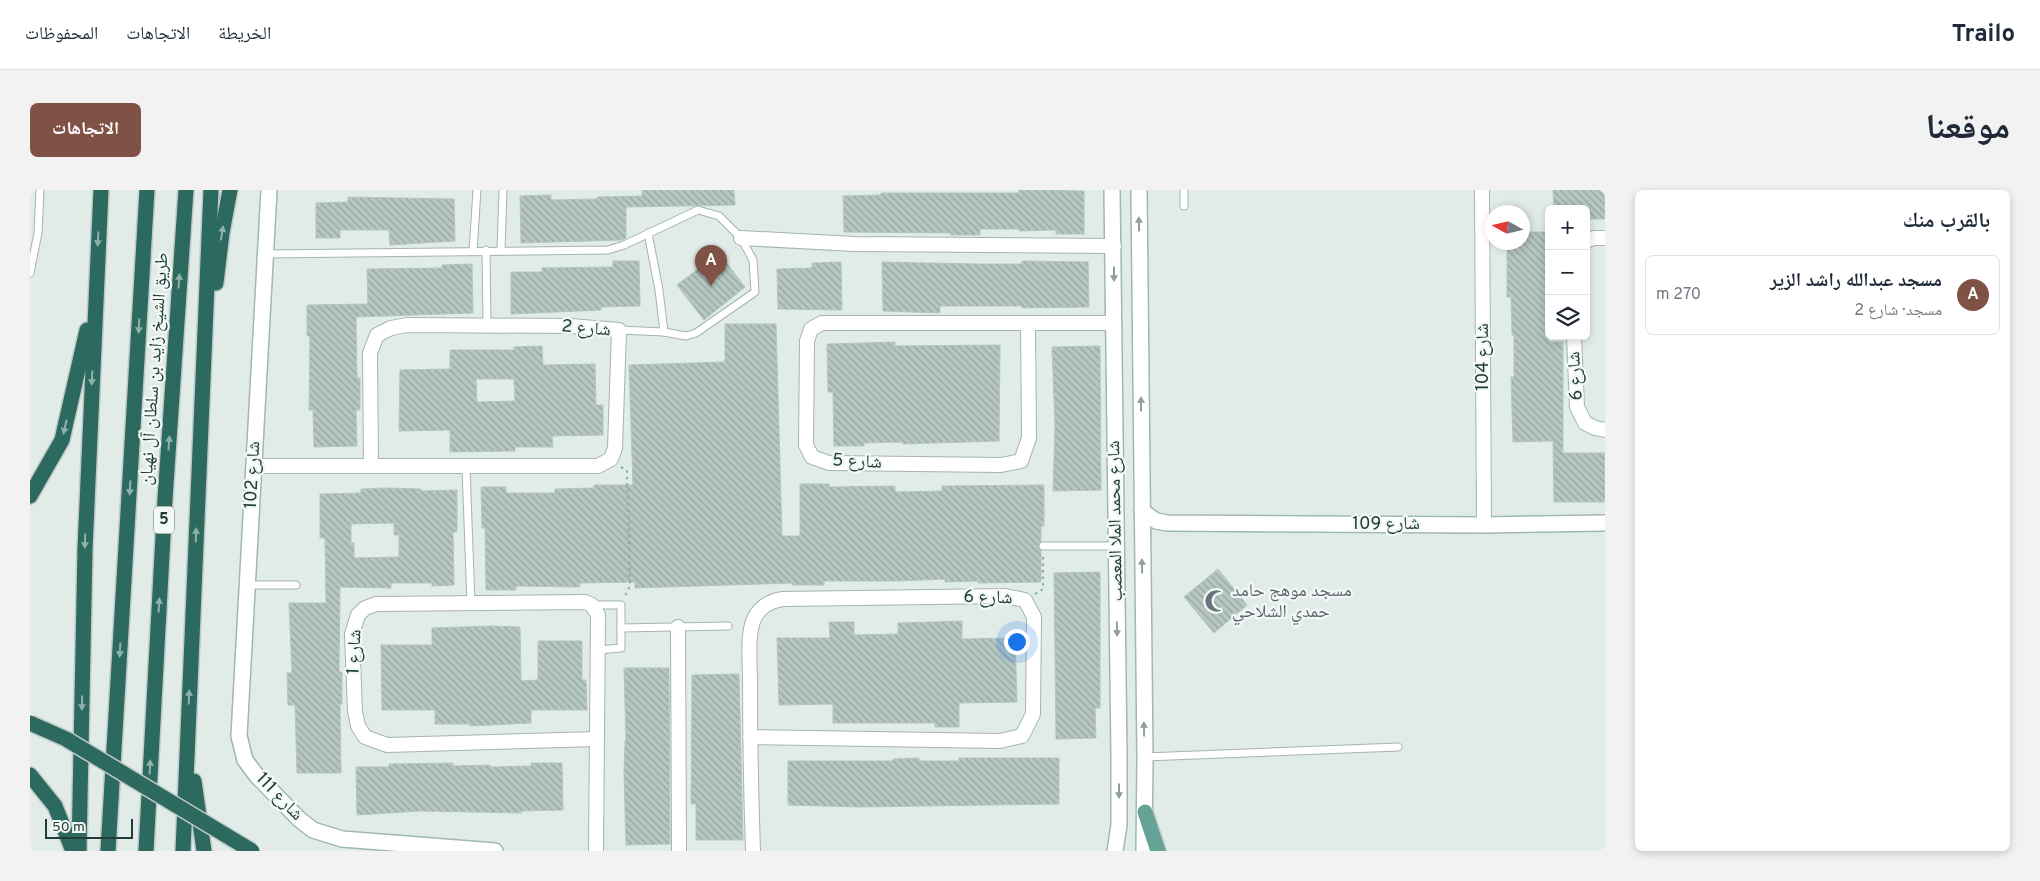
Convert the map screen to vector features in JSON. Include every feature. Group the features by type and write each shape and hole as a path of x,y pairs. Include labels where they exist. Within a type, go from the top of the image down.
{"highway":[{"path":"79,851 85,549 101,190"},
{"name":"طريق الشيخ زايد بن سلطان آل نهيان","path":"108,851 147,190"},
{"name":"طريق الشيخ زايد بن سلطان آل نهيان","path":"146,851 164,509 186,190"},
{"path":"183,851 211,190"},
{"path":"203,386 222,232 230,190"},
{"path":"30,496 62,440 95,295"},
{"path":"188,718 195,802 204,851"},
{"path":"30,723 66,738 252,851"},
{"path":"30,776 55,806 73,851"}],"main road":[{"path":"1145,812 1158,851"}],"street":[{"name":"شارع 102","path":"245,760 239,736 269,190"},
{"name":"شارع محمد الملا المعصب","path":"1112,190 1119,757 1118,842 1115,851"},
{"name":"شارع محمد الملا المعصب","path":"1139,190 1145,757 1144,851"},
{"name":"شارع 104","path":"1482,190 1484,525"},
{"path":"741,238 854,244 1114,246"},
{"path":"1590,240 1605,238"},
{"name":"شارع 5","path":"1028,323 1029,438 1020,461 1001,465 830,463 812,457 806,445 807,341 811,329 822,323 1028,323 1114,323"},
{"name":"شارع 2","path":"371,465 370,353 377,335 391,328 407,325 572,326 618,330 615,448 612,460"},
{"name":"شارع 6","path":"1574,340 1577,407 1585,423 1605,430"},
{"path":"254,466 598,466 612,460"},
{"name":"شارع 109","path":"1142,511 1156,521 1167,523 1484,525 1605,523"},
{"path":"1142,540 1156,528 1167,523"},
{"name":"شارع 6","path":"750,737 1000,741 1022,736 1033,714 1034,617 1025,600 1005,596 784,599 772,601 761,607 753,620 750,647 750,737 752,851"},
{"name":"شارع 1","path":"592,605 586,602 376,604 365,608 358,615 352,634 355,711 358,726 365,737 387,745 596,739"},
{"path":"592,605 598,615 596,851"},
{"path":"678,627 679,851"},
{"path":"1119,757 1145,757"},
{"name":"شارع 111","path":"245,760 257,776 298,819 313,830 342,839 495,851"}],"lane":[{"path":"30,273 38,233 40,190"},
{"path":"473,250 477,190"},
{"path":"501,250 503,190"},
{"path":"1184,190 1184,206"},
{"path":"265,254 473,250 608,250 624,245 698,210 719,216 741,238 754,260 755,292 696,332 686,336 664,332 618,330"},
{"path":"648,233 659,290 664,332"},
{"path":"486,250 487,325"},
{"path":"466,467 471,603"},
{"path":"1043,546 1116,546"},
{"path":"247,586 296,585"},
{"path":"592,605 621,605 621,648 598,650"},
{"path":"621,628 728,626"},
{"path":"1145,757 1398,748"}],"path":[{"path":"612,460 627,471 630,586 621,605"},
{"path":"1025,600 1043,589 1043,546"}],"building":[{"path":"642,190 734,190 735,205 626,207 626,238 622,240 521,243 520,196 551,195 551,200 597,199 597,197 642,196"},
{"path":"1019,190 1084,191 1084,234 1056,234 1056,230 1019,231 1019,229 980,229 980,235 844,232 843,196 881,195 881,193 1019,193"},
{"path":"1553,190 1605,190 1605,219 1590,219 1590,205 1554,205"},
{"path":"348,197 454,199 455,241 390,245 389,230 340,230 340,238 316,238 316,203 348,202"},
{"path":"1530,232 1545,232 1545,340 1549,340 1549,342 1563,342 1563,453 1605,453 1605,502 1554,502 1553,441 1513,442 1511,377 1514,377 1514,335 1512,335 1511,297 1507,297 1507,250 1530,250"},
{"path":"719,253 745,287 704,320 677,285"},
{"path":"613,261 639,261 640,306 601,307 601,310 511,314 511,272 542,272 542,268 613,267"},
{"path":"1022,261 1088,262 1089,307 940,306 940,313 883,311 882,262 1022,264"},
{"path":"841,262 842,310 778,309 777,269 812,268 812,263"},
{"path":"472,264 473,313 356,317 357,378 360,378 360,410 356,410 357,446 314,447 313,410 309,410 310,336 307,336 307,305 368,304 367,269 442,268 442,265"},
{"path":"725,324 776,324 782,536 800,536 800,484 829,484 829,487 895,486 895,492 942,491 942,486 1044,485 1044,526 1041,526 1041,541 1038,546 1041,551 1041,582 945,582 945,579 824,581 824,585 792,585 792,583 635,588 635,582 580,583 580,587 516,586 516,590 486,590 485,528 482,528 481,487 506,487 506,493 555,493 555,489 594,488 594,485 633,485 629,365 725,362"},
{"path":"895,342 895,346 1000,345 999,441 903,444 903,442 864,443 864,446 834,446 833,392 828,392 827,344"},
{"path":"542,346 543,365 595,364 596,405 603,405 603,435 552,436 553,447 515,447 515,451 450,452 450,430 399,431 400,370 450,369 450,350 514,350 514,347","holes":["476,379 514,379 515,401 477,402"]},
{"path":"1100,346 1101,490 1053,491 1055,426 1052,347"},
{"path":"361,489 457,490 457,532 453,532 454,585 432,586 432,583 391,583 391,588 340,587 339,672 342,672 342,704 340,704 341,773 297,773 295,705 288,705 287,673 292,673 289,603 326,603 325,538 320,538 320,494 361,493","holes":["394,523 394,535 399,535 399,557 354,558 354,543 351,543 351,524"]},
{"name":"مسجد موهج حامد حمدي الشلاحي","path":"1218,569 1247,605 1214,633 1184,597"},
{"path":"1100,572 1100,708 1095,708 1096,738 1056,739 1054,573"},
{"path":"962,621 962,639 1015,638 1017,702 959,703 959,727 935,727 935,723 833,723 833,704 779,705 777,638 830,638 829,622 854,622 854,635 898,634 898,623"},
{"path":"520,627 521,681 538,680 538,641 582,641 582,680 586,680 587,710 531,710 531,723 470,726 470,724 435,724 435,710 382,710 381,645 432,645 432,628"},
{"path":"624,668 669,668 670,844 626,845"},
{"path":"739,674 743,840 696,840 696,804 691,804 692,675"},
{"path":"919,758 919,761 959,761 959,758 1059,758 1059,804 859,807 788,805 788,761 893,761 893,759"},
{"path":"453,763 453,766 490,765 490,767 531,766 531,763 562,763 563,810 521,811 521,813 420,811 357,815 356,767 389,767 389,764"}],"place":[{"name":"مسجد عبدالله راشد الزير","path":"711,286"},
{"name":"مسجد موهج حامد حمدي الشلاحي","path":"1216,601"}]}
